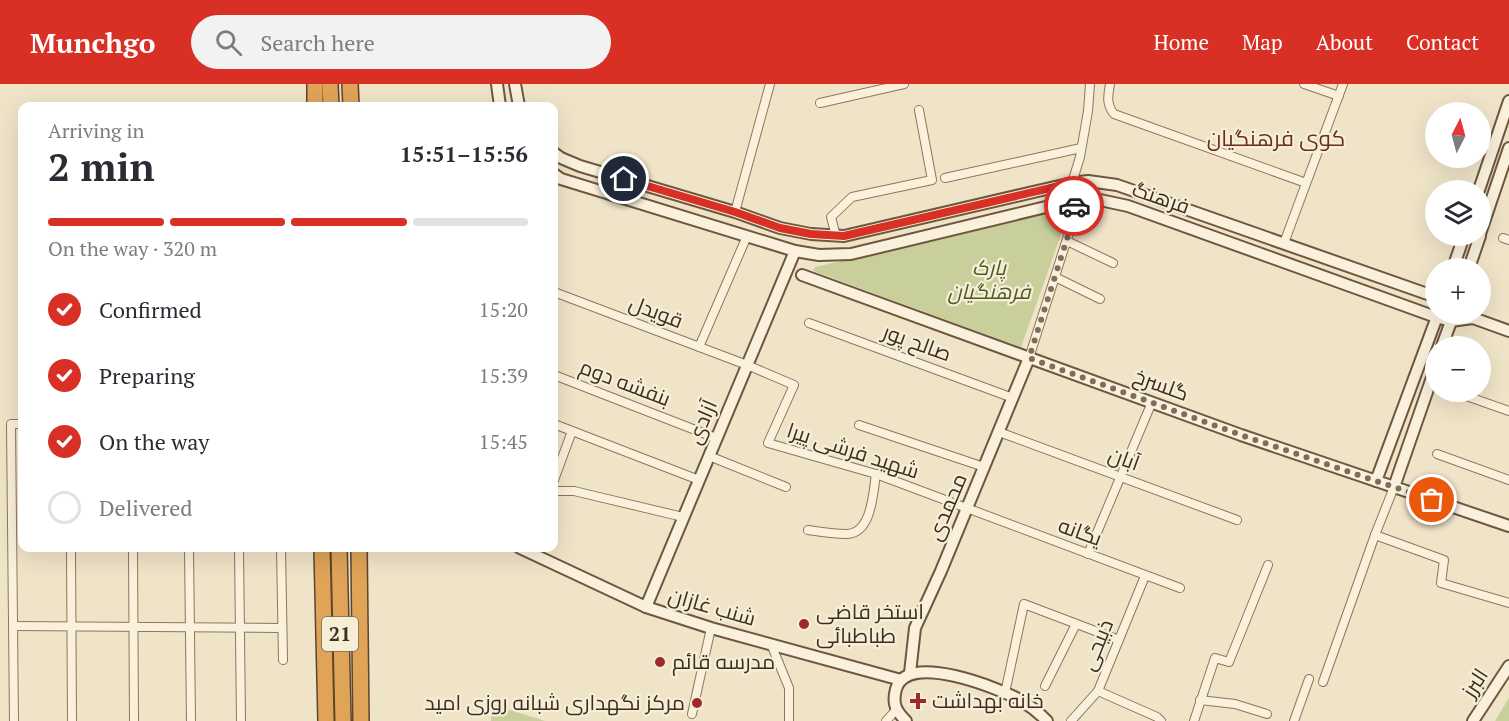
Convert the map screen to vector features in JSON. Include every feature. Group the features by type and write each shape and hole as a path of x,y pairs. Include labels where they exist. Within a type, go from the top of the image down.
{"highway":[{"path":"315,84 315,102"},
{"path":"330,84 331,102"},
{"path":"350,84 351,102"},
{"name":"21","path":"322,552 326,721"},
{"name":"21","path":"339,552 342,718"},
{"path":"342,718 361,718 358,552"}],"street":[{"path":"497,84 499,102"},
{"path":"515,84 518,102"},
{"path":"735,212 770,84"},
{"path":"820,103 904,84"},
{"path":"1029,358 1073,220 1075,200 1072,183 1081,148 1090,84"},
{"path":"1110,84 1108,106 1114,114 1306,183"},
{"path":"1304,84 1339,96"},
{"path":"1284,243 1343,84"},
{"path":"1482,180 1509,101"},
{"path":"836,236 831,217 852,197 932,180 919,110"},
{"path":"945,178 1081,148"},
{"path":"1491,202 1509,148"},
{"name":"فرهنگ","path":"558,155 580,166 735,212 780,228 836,236 1072,183 1088,181 1117,185 1425,293"},
{"name":"فرهنگ","path":"558,175 795,251 819,255 852,254 1075,200 1100,200 1128,206 1425,311"},
{"path":"1227,242 1232,225"},
{"path":"699,347 747,236"},
{"path":"1066,241 1113,263"},
{"name":"آزادی","path":"646,608 795,251"},
{"name":"گلسرخ","path":"802,275 1152,402 1509,526"},
{"path":"1055,277 1100,299"},
{"name":"قویدل","path":"558,294 747,365"},
{"name":"صالح پور","path":"809,322 1013,398"},
{"path":"1376,481 1434,324"},
{"path":"1491,324 1509,331"},
{"name":"محمدی","path":"896,710 894,697 898,682 905,676 915,628 1029,358"},
{"name":"شهید فرشی پیرا","path":"747,365 794,386 768,443 876,474 967,509"},
{"name":"بنفشه دوم","path":"558,377 716,438"},
{"path":"1088,554 1152,402"},
{"path":"1323,682 1375,535 1426,402"},
{"path":"1483,402 1509,411"},
{"path":"14,721 11,424 18,424"},
{"path":"860,424 984,467"},
{"path":"558,426 699,480"},
{"path":"558,469 572,431"},
{"name":"آبان","path":"999,432 1237,520"},
{"path":"1437,454 1509,480"},
{"path":"709,456 786,487"},
{"path":"808,530 850,534 857,531 868,521 876,474"},
{"path":"558,491 574,491 683,517"},
{"name":"یگانه","path":"967,509 1180,588"},
{"path":"1375,535 1444,560 1441,583 1509,603"},
{"path":"71,552 72,721"},
{"path":"133,552 134,721"},
{"path":"189,552 191,721"},
{"path":"238,552 241,721"},
{"path":"281,552 283,660"},
{"name":"شنب غازان","path":"528,552 646,608 771,644 905,676 925,672 958,676 1023,702 1047,721"},
{"path":"1194,721 1215,658 1229,662 1268,565"},
{"name":"ذبیحی","path":"1071,721 1098,691 1145,576"},
{"path":"1005,693 1024,604 1119,640"},
{"path":"1045,686 1076,624"},
{"path":"13,626 282,628"},
{"path":"692,714 711,628"},
{"path":"771,644 789,688 789,721"},
{"name":"البرز","path":"1474,721 1509,666"},
{"path":"1294,721 1309,679"},
{"path":"1098,691 1157,717 1161,721"},
{"path":"1200,699 1235,704 1267,714"},
{"path":"886,721 896,710 906,721"}],"green space":[{"name":"پارک فرهنگیان","path":"1063,210 1066,221 1021,347 813,271 815,267"},
{"path":"1509,698 1509,721 1495,721"},
{"path":"492,704 545,721 491,721"}],"way so far":[{"path":"1074,206 1073,220 1029,358 1241,435 1432,500"}],"place":[{"name":"استخر قاضی طباطبائی","path":"804,624"},
{"name":"مدرسه قائم","path":"660,662"},
{"name":"خانه بهداشت","path":"918,701"},
{"name":"مرکز نگهداری شبانه روزی امید","path":"697,703"}],"district":[{"name":"کوی فرهنگیان","path":"1276,138"}],"route":[{"path":"624,179 780,228 811,234 844,236 1072,183 1074,206"}]}
